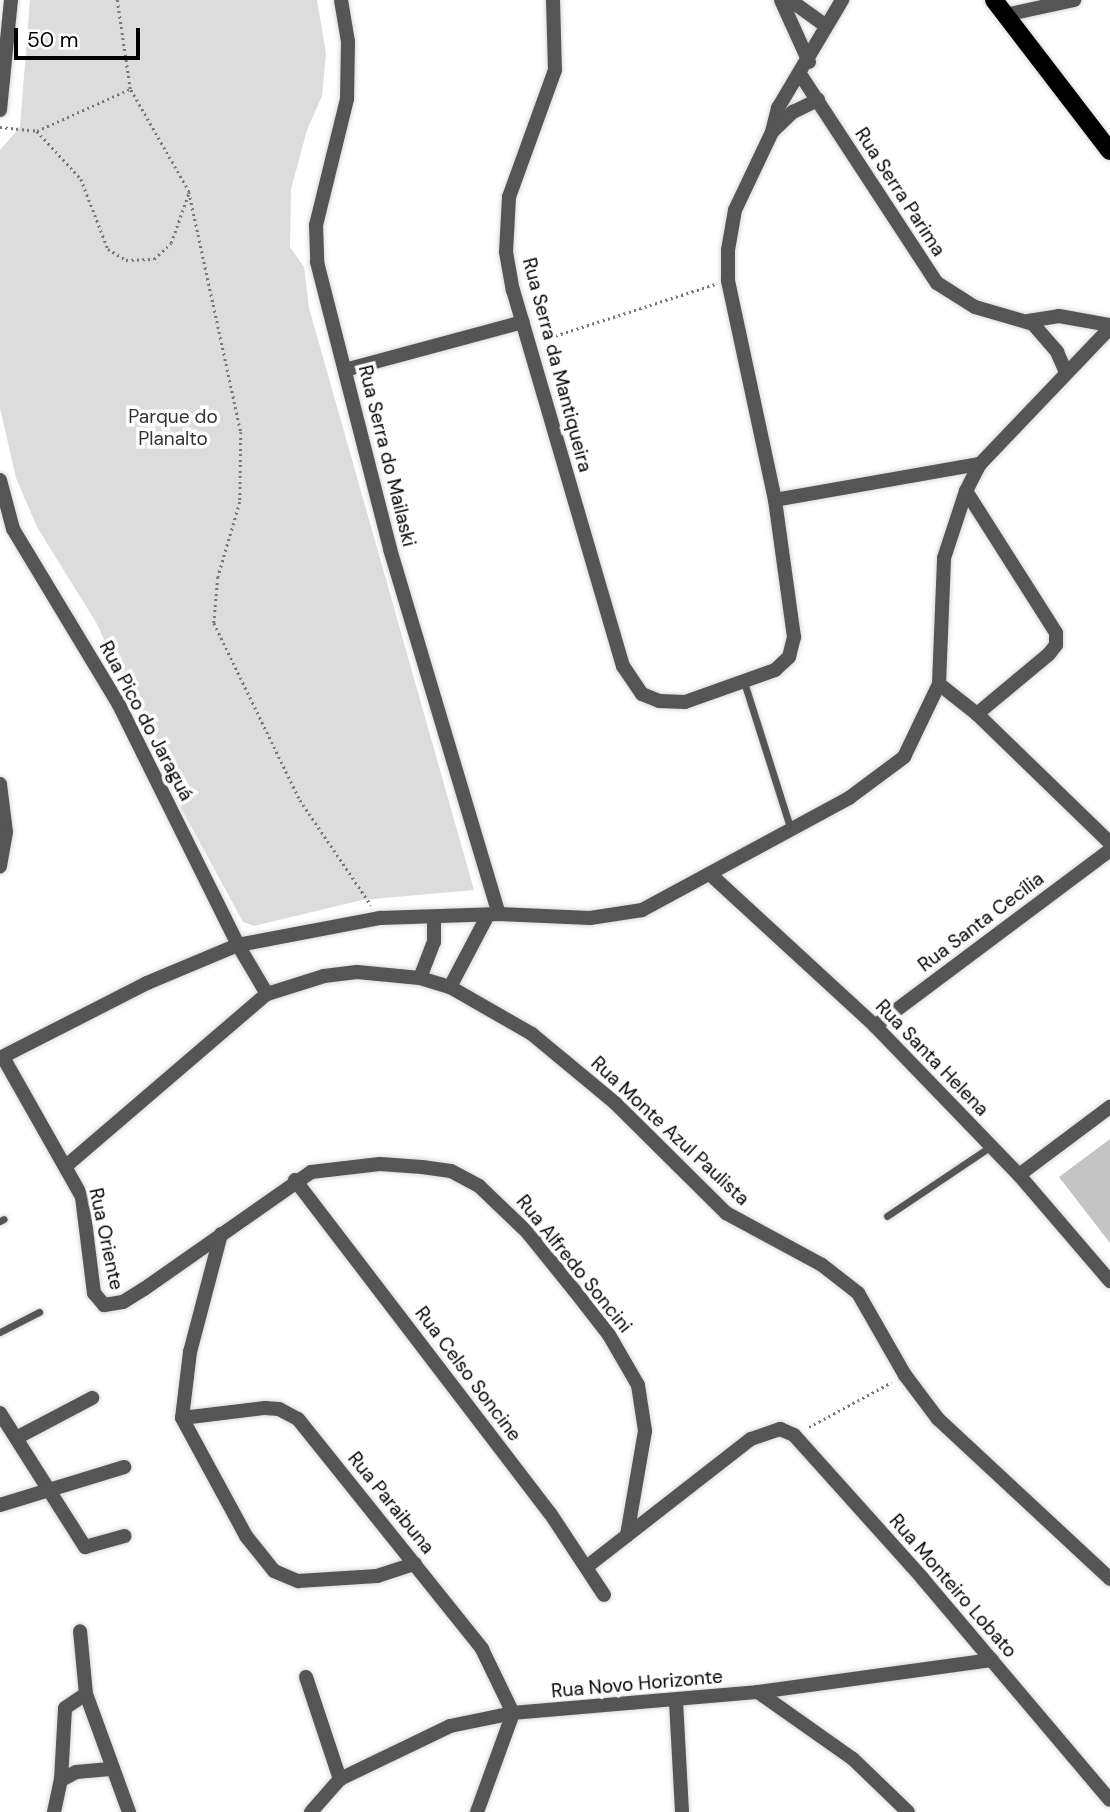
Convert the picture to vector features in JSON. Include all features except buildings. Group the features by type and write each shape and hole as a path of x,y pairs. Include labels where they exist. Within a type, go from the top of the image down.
{"main road":[{"path":"994,0 1110,151"}],"street":[{"path":"0,110 11,0"},
{"name":"Rua Serra do Mailaski","path":"341,0 348,42 347,99 316,225 317,262 390,549 494,914"},
{"name":"Rua Serra da Mantiqueira","path":"553,0 555,70 509,197 506,252 529,344 623,666 642,694 659,701 685,702 744,682"},
{"name":"Rua Serra Parima","path":"780,0 818,100 937,283 975,307 1028,321 1059,316 1110,326"},
{"path":"790,0 827,26"},
{"path":"744,682 775,670 789,657 794,637 775,500 728,280 735,210 772,132 778,108 842,0"},
{"path":"1005,15 1074,0"},
{"path":"772,132 793,112 818,100"},
{"path":"1028,321 1048,340 1066,372"},
{"path":"345,370 523,322"},
{"path":"2,1058 147,983 238,945 380,918 494,914 615,917 670,898 849,798 904,757 939,684 944,558 965,491 980,464 1110,326"},
{"path":"775,500 980,464"},
{"name":"Rua Pico do Jaraguá","path":"0,480 13,529 119,705 238,945 267,994"},
{"path":"965,491 1056,633 1056,645 1049,654 977,714"},
{"path":"939,684 977,714 1110,843"},
{"path":"0,784 6,832 0,866"},
{"name":"Rua Santa Cecília","path":"875,1026 1110,850"},
{"name":"Rua Santa Helena","path":"711,875 875,1026 1019,1175 1110,1282"},
{"path":"450,987 494,914"},
{"path":"420,978 433,942 434,917"},
{"name":"Rua Monte Azul Paulista","path":"267,994 324,976 357,972 420,978 450,987 532,1034 615,1103 726,1213 842,1279 874,1316 905,1375 963,1446 1110,1579"},
{"path":"66,1166 267,994"},
{"name":"Rua Oriente","path":"2,1058 66,1166 85,1213 94,1293 104,1305 134,1296 220,1234"},
{"path":"1019,1175 1110,1107"},
{"name":"Rua Alfredo Soncini","path":"220,1234 295,1180 326,1168 380,1164 422,1167 451,1171 480,1186 503,1206 608,1335 638,1385 645,1431 627,1535"},
{"name":"Rua Celso Soncine","path":"295,1180 589,1565 604,1595"},
{"path":"220,1234 190,1352 182,1418 246,1536 274,1571 298,1581 377,1576 415,1564"},
{"path":"18,1437 92,1398"},
{"name":"Rua Paraibuna","path":"182,1418 265,1409 290,1412 482,1649 513,1713"},
{"path":"0,1413 51,1489 85,1547 125,1536"},
{"path":"589,1565 751,1439 780,1429 794,1435"},
{"name":"Rua Monteiro Lobato","path":"794,1435 992,1660 1110,1800"},
{"path":"0,1505 124,1467"},
{"path":"80,1631 86,1694 129,1812"},
{"name":"Rua Novo Horizonte","path":"311,1812 340,1779 450,1726 513,1713 758,1692 992,1660"},
{"path":"306,1677 340,1779"},
{"path":"758,1692 853,1759 908,1812"},
{"path":"54,1812 61,1780 65,1708 86,1694"},
{"path":"676,1701 682,1812"},
{"path":"477,1812 513,1713"},
{"path":"61,1780 76,1772 113,1769"}],"lane":[{"path":"744,682 792,831"},
{"path":"887,1216 991,1146"},
{"path":"0,1332 39,1312"}],"path":[{"path":"117,0 130,89 189,192 241,432 240,502 218,577 214,623 300,800 380,918"},
{"path":"0,127 37,131 130,89"},
{"path":"37,131 81,179 108,249 118,257 154,259 162,254 189,192"},
{"path":"529,344 728,280"},
{"path":"794,1435 905,1375"}],"green space":[{"name":"Parque do Planalto","path":"30,0 317,0 326,53 322,96 307,130 291,189 290,247 304,267 309,308 474,890 362,900 254,926 243,922 174,795 97,624 37,527 16,478 0,408 0,150 20,127"}]}
